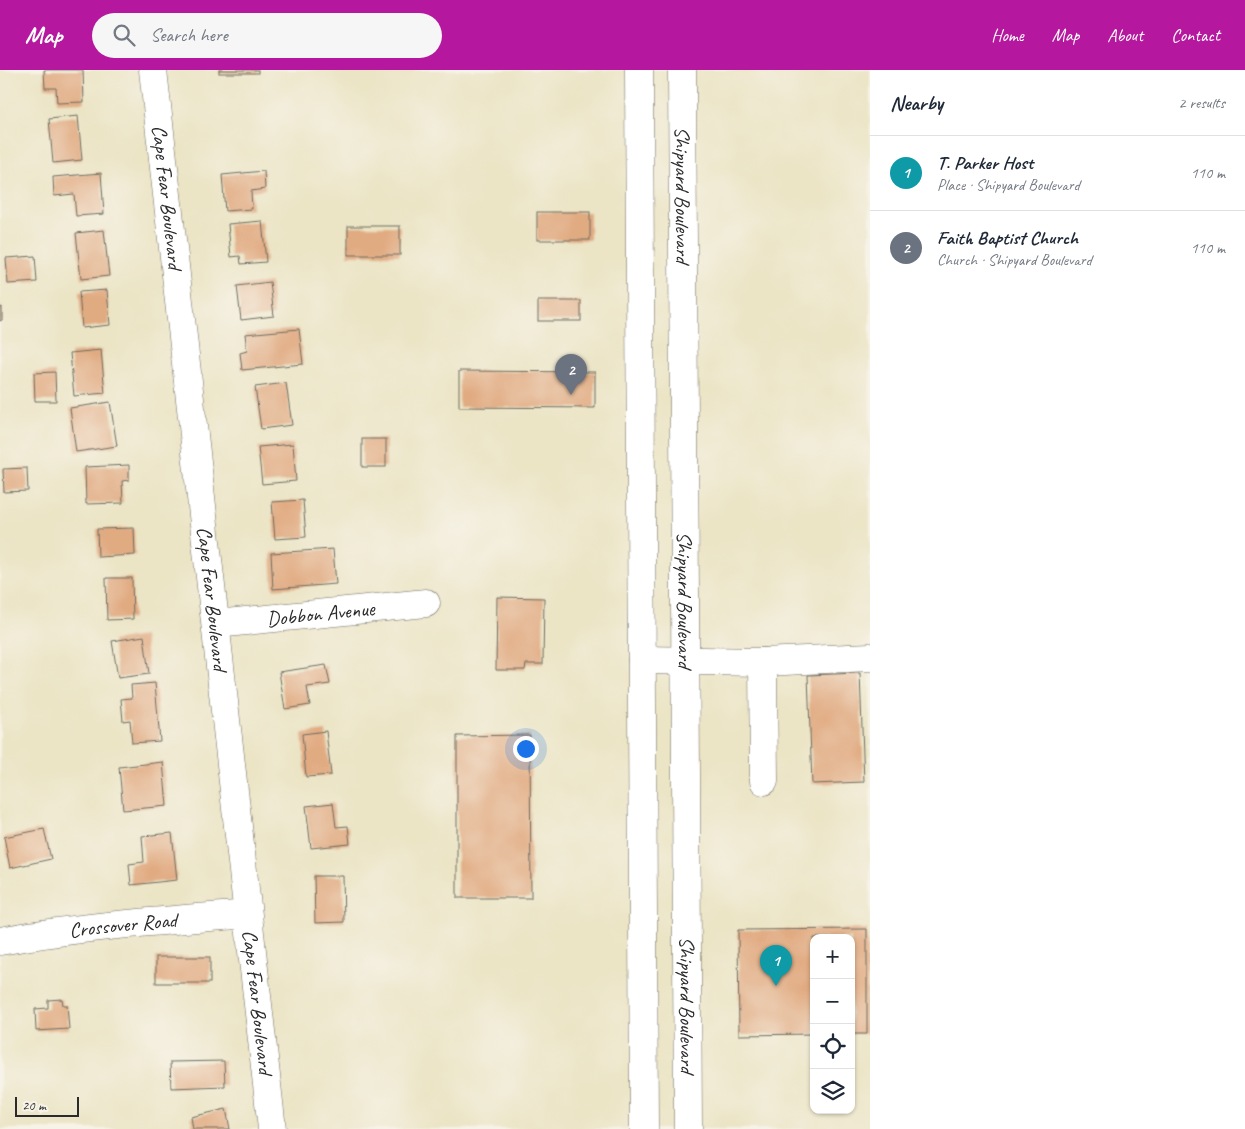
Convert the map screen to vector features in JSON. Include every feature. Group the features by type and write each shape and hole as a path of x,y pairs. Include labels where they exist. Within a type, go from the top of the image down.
{"main road":[{"name":"Cape Fear Boulevard","path":"153,70 272,1129"},
{"name":"Shipyard Boulevard","path":"639,70 644,1129"},
{"name":"Shipyard Boulevard","path":"682,70 688,1129"},
{"path":"640,279 683,280"},
{"name":"Dobbon Avenue","path":"216,624 426,602"},
{"path":"642,660 763,662 870,657"},
{"path":"763,662 764,781"},
{"name":"Crossover Road","path":"0,941 38,934 134,923 247,914"}],"building":[{"path":"44,70 83,70 84,102 57,103 56,88 45,88"},
{"path":"219,70 258,70 258,73 219,73"},
{"path":"78,116 82,160 53,163 49,119"},
{"path":"264,171 265,189 251,191 252,209 225,211 222,175"},
{"path":"101,173 104,214 76,216 74,194 54,196 53,177"},
{"path":"537,212 590,212 590,240 537,240"},
{"path":"262,221 266,262 241,264 240,256 231,257 228,224"},
{"path":"348,226 400,226 400,255 348,255"},
{"path":"104,230 109,276 81,279 76,233"},
{"path":"35,256 37,282 8,284 6,258"},
{"path":"270,282 274,316 241,320 237,286"},
{"path":"107,290 110,325 82,328 79,292"},
{"path":"538,301 581,301 581,321 538,321"},
{"path":"2,307 2,320 0,321 0,308"},
{"path":"299,329 303,364 242,370 240,353 247,351 245,334"},
{"path":"101,350 105,393 74,396 70,353"},
{"path":"459,371 595,372 595,408 459,407"},
{"path":"55,372 56,401 35,401 34,373"},
{"path":"286,383 292,425 261,429 255,387"},
{"path":"110,402 117,446 76,452 70,408"},
{"path":"362,439 386,439 386,467 362,467"},
{"path":"293,444 296,481 262,484 258,447"},
{"path":"129,465 129,480 122,481 123,503 86,504 85,467"},
{"path":"27,468 28,491 4,492 3,469"},
{"path":"303,500 306,537 275,539 272,502"},
{"path":"134,528 135,555 98,557 97,529"},
{"path":"333,549 336,584 273,589 271,553"},
{"path":"106,578 132,578 133,619 107,620"},
{"path":"497,597 544,598 543,664 526,664 525,670 496,670"},
{"path":"144,636 149,674 118,678 112,641"},
{"path":"326,665 330,684 307,687 310,705 285,709 279,672"},
{"path":"860,673 864,782 812,784 808,675"},
{"path":"155,683 160,741 132,743 130,720 123,721 121,699 132,698 131,685"},
{"path":"326,731 331,775 306,777 302,734"},
{"path":"530,735 531,898 457,898 457,736"},
{"path":"163,762 167,806 123,810 119,767"},
{"path":"333,803 336,827 348,826 350,844 311,848 306,806"},
{"path":"44,829 51,859 10,868 4,837"},
{"path":"172,833 177,880 131,885 129,864 144,862 142,836"},
{"path":"314,876 343,876 344,922 315,923"},
{"path":"867,929 867,1034 855,1034 855,934 810,934 810,1034 739,1035 738,930"},
{"path":"156,957 210,957 210,983 156,983"},
{"path":"62,999 63,1005 67,1005 69,1029 36,1031 35,1009 48,1008 48,1000"},
{"path":"224,1061 225,1086 171,1088 170,1062"},
{"path":"226,1109 230,1129 193,1129 191,1117"}],"place":[{"name":"Faith Baptist Church","path":"571,395"},
{"name":"T. Parker Host","path":"776,986"}]}
